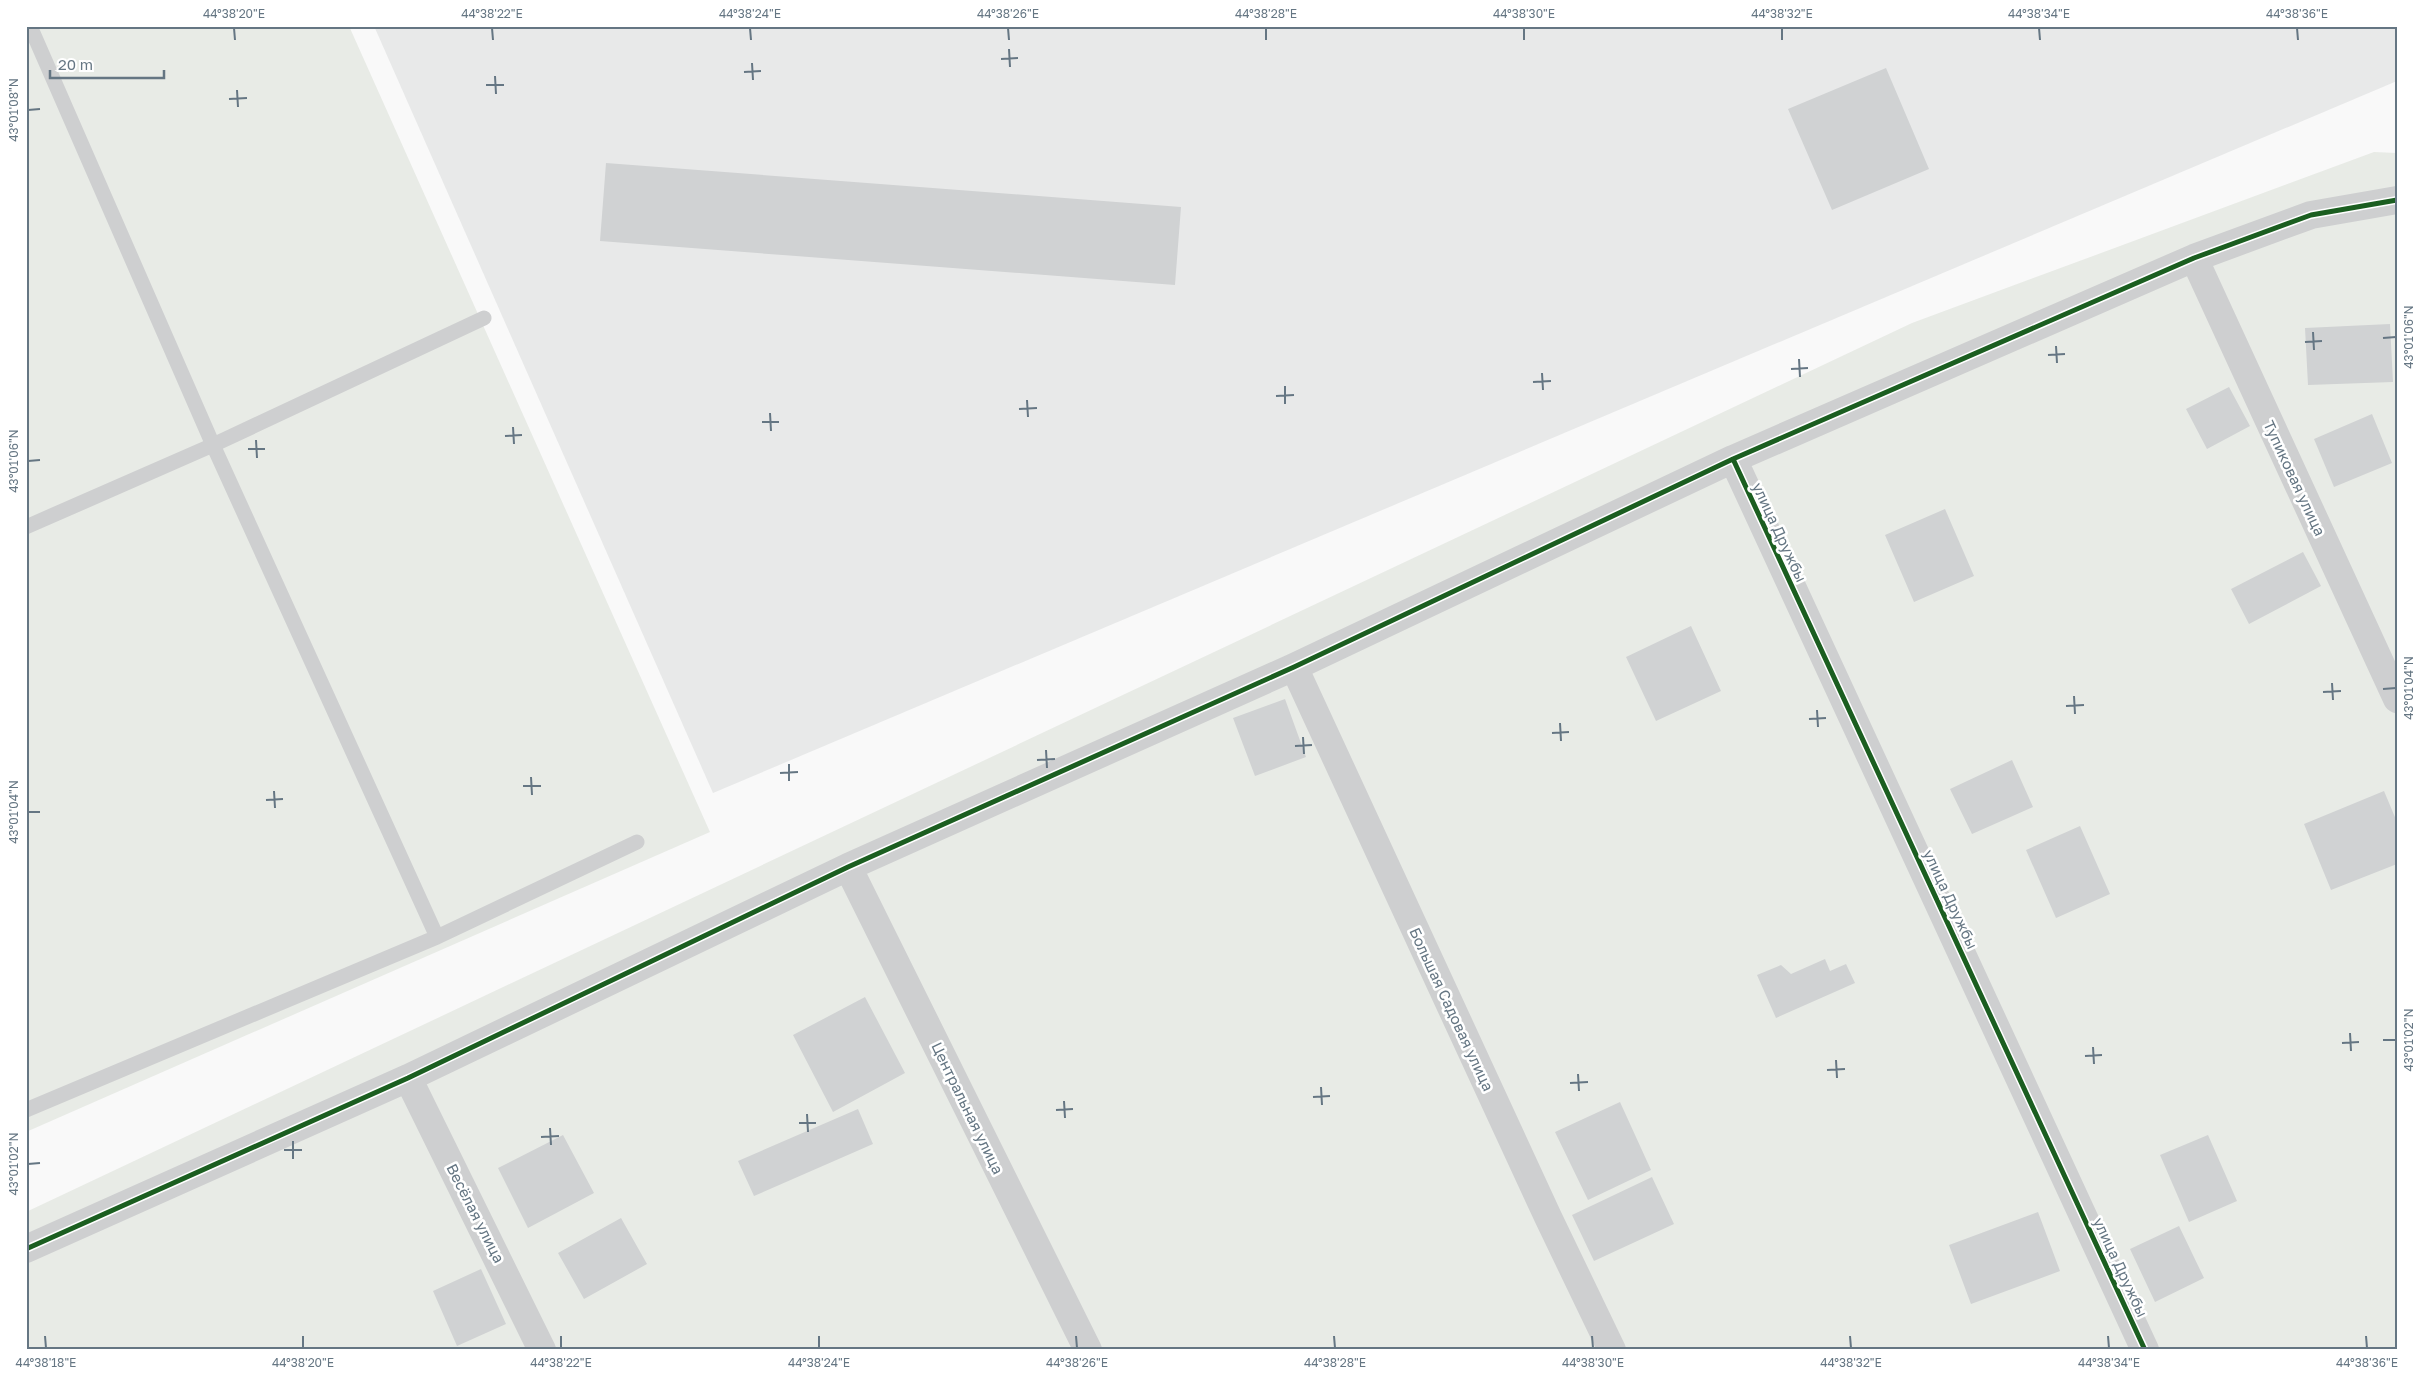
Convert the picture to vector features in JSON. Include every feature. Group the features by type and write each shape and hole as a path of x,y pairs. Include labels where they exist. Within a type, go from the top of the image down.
{"street":[{"path":"26,1249 408,1078 848,867 1294,667 1733,459 2194,258 2311,215 2397,200"},
{"name":"Тупиковая улица","path":"2194,258 2397,699"},
{"name":"улица Дружбы","path":"1733,459 2145,1350"},
{"name":"Большая Садовая улица","path":"1294,667 1544,1208 1612,1350"},
{"name":"Центральная улица","path":"848,867 1088,1350"},
{"name":"Весёлая улица","path":"408,1078 542,1350"}],"lane":[{"path":"30,26 213,444 437,937"},
{"path":"26,527 213,444 484,318"},
{"path":"26,1110 437,937 637,842"}],"shaded area":[{"path":"26,26 349,26 710,832 26,1132"},
{"path":"374,26 2397,26 2397,81 713,793"},
{"path":"2374,152 2397,153 2397,1350 26,1350 26,1212 1912,323"}],"building":[{"path":"1886,68 1929,169 1832,210 1788,109"},
{"path":"606,163 1181,207 1175,285 600,241"},
{"path":"2390,324 2393,382 2308,385 2305,328"},
{"path":"2229,387 2250,426 2207,449 2186,409"},
{"path":"2372,414 2392,463 2334,487 2314,439"},
{"path":"1945,509 1974,576 1914,602 1885,535"},
{"path":"2303,552 2321,586 2249,624 2231,589"},
{"path":"1691,626 1721,691 1656,721 1626,657"},
{"path":"1285,699 1306,757 1255,776 1233,718"},
{"path":"2012,760 2033,807 1972,834 1950,789"},
{"path":"2384,791 2397,822 2397,864 2331,890 2304,824"},
{"path":"2080,826 2110,894 2056,918 2026,850"},
{"path":"1825,959 1830,971 1846,964 1855,983 1776,1018 1757,975 1781,965 1791,974"},
{"path":"865,997 905,1073 833,1112 793,1035"},
{"path":"1620,1102 1651,1170 1588,1200 1555,1132"},
{"path":"858,1109 873,1144 754,1196 738,1161"},
{"path":"563,1135 594,1193 528,1228 498,1168"},
{"path":"2208,1135 2237,1201 2189,1222 2160,1155"},
{"path":"1652,1177 1674,1224 1594,1261 1572,1215"},
{"path":"2038,1212 2060,1271 1971,1304 1949,1245"},
{"path":"621,1218 647,1264 584,1299 558,1253"},
{"path":"2179,1226 2204,1278 2155,1302 2130,1249"},
{"path":"481,1269 506,1324 457,1346 433,1291"}],"cycle path":[{"path":"26,1249 408,1078 848,867 1294,667 1733,459 2194,258 2311,215 2397,200"},
{"path":"1733,459 2145,1350"}]}
